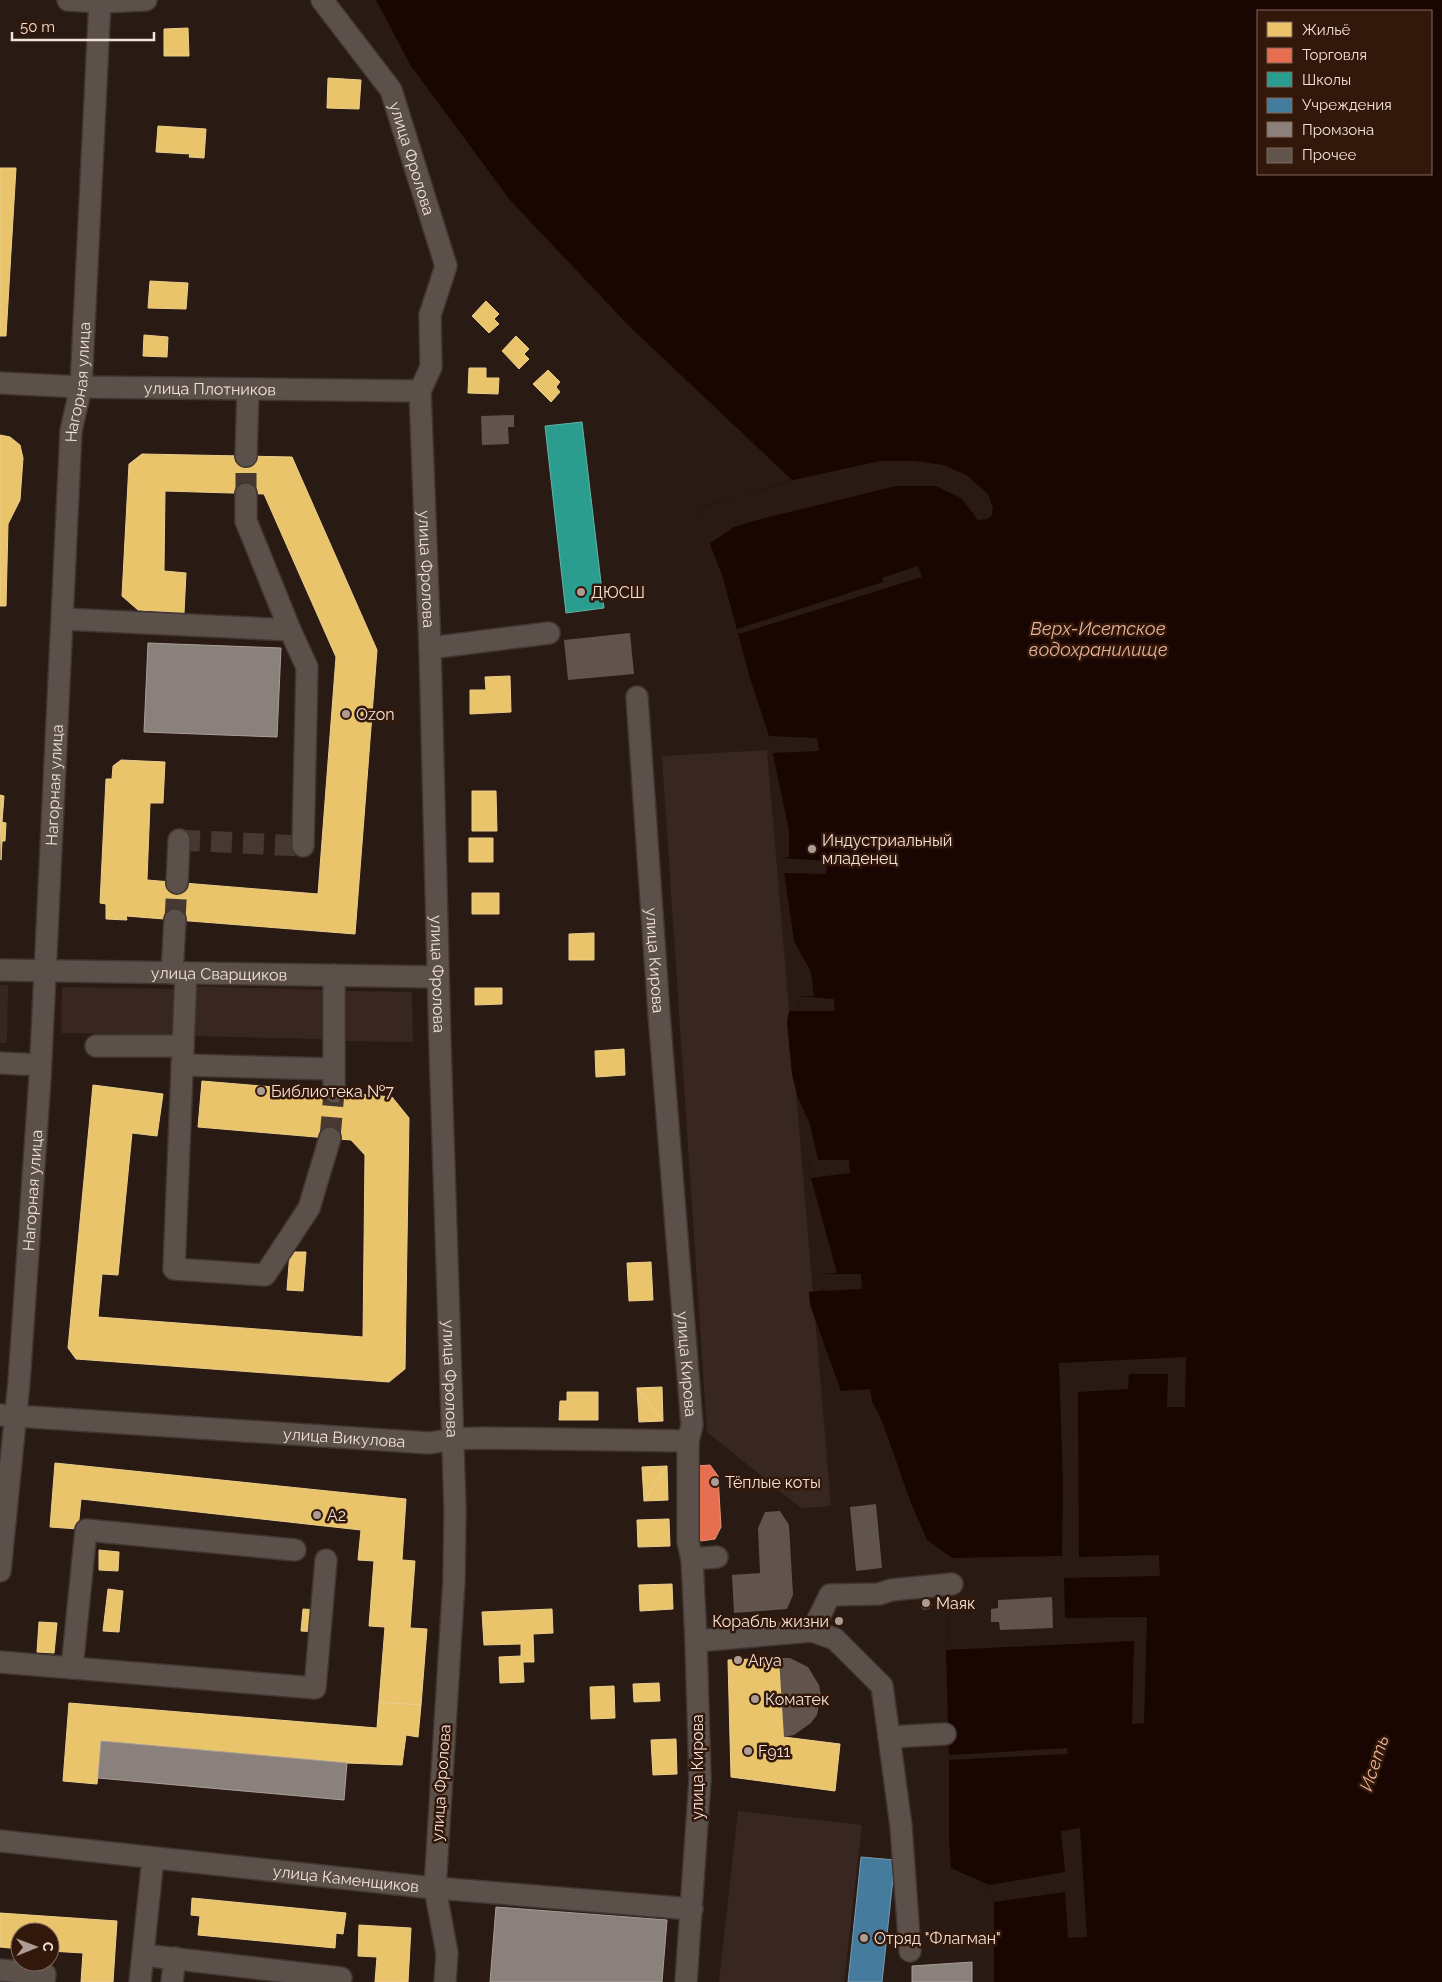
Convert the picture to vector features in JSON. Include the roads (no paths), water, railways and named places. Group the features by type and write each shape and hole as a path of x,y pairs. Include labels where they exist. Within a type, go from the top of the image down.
{"street":[{"path":"68,0 146,0"},
{"name":"улица Фролова","path":"322,0 391,90 446,266 430,315 431,367 420,392 430,648 438,977 454,1439 454,1580 435,1888 447,1953 445,1982"},
{"name":"Нагорная улица","path":"0,1571 8,1416 40,1065 71,431 81,387 100,1"},
{"name":"улица Плотников","path":"0,383 81,387 420,392"},
{"path":"246,456 248,390"},
{"path":"246,494 246,521 290,630 307,666 303,846"},
{"path":"63,619 290,630"},
{"path":"430,648 550,633"},
{"name":"улица Кирова","path":"637,697 660,1024 692,1425 688,1441 688,1542 692,1559 700,1779 686,1982"},
{"path":"177,883 179,840"},
{"path":"175,920 182,1056 174,1269 265,1275 309,1208 330,1138"},
{"name":"улица Сварщиков","path":"0,970 438,977"},
{"path":"334,975 334,1092"},
{"path":"96,1046 182,1056 333,1069"},
{"path":"0,1063 40,1065"},
{"name":"улица Викулова","path":"8,1416 430,1443 454,1439 688,1441"},
{"path":"72,1668 86,1530 295,1550"},
{"path":"692,1559 717,1556"},
{"path":"0,1662 315,1688 326,1560"},
{"path":"812,1631 830,1595 879,1594 891,1590 952,1584"},
{"path":"696,1641 812,1631 835,1640 882,1686 901,1826 910,1951"},
{"path":"889,1737 945,1734"},
{"name":"улица Каменщиков","path":"0,1841 435,1888 692,1909"},
{"path":"140,1982 153,1858"},
{"path":"143,1955 341,1978"},
{"path":"172,1982 175,1958"},
{"path":"0,1970 45,1974 44,1982"}],"water":[{"name":"Верх-Исетское водохранилище","path":"376,0 1442,0 1442,1982 994,1982 994,1902 989,1885 951,1868 946,1650 952,1584 952,1558 927,1540 911,1503 882,1421 872,1401 870,1389 841,1391 810,1305 809,1292 824,1290 821,1274 837,1273 811,1178 809,1160 818,1160 810,1124 798,1098 792,1075 787,1022 789,1011 799,1011 798,996 814,996 811,972 794,941 782,858 789,857 789,830 769,736 750,678 723,578 702,523 700,508 792,480 629,326 510,200 411,66"}],"tunnel":[{"path":"246,456 246,494"},
{"path":"179,840 303,846"},
{"path":"175,920 177,883"},
{"path":"330,1138 334,1092"}],"place":[{"name":"ДЮСШ","path":"581,592"},
{"name":"Ozon","path":"346,714"},
{"name":"Индустриальный младенец","path":"812,849"},
{"name":"Библиотека №7","path":"261,1091"},
{"name":"Тёплые коты","path":"715,1482"},
{"name":"А2","path":"317,1515"},
{"name":"Маяк","path":"926,1603"},
{"name":"Корабль жизни","path":"839,1621"},
{"name":"Arya","path":"738,1660"},
{"name":"Коматек","path":"755,1699"},
{"name":"F911","path":"748,1751"},
{"name":"Отряд \"Флагман\"","path":"864,1938"}],"water label":[{"name":"Исеть","path":"1374,1763"}]}
